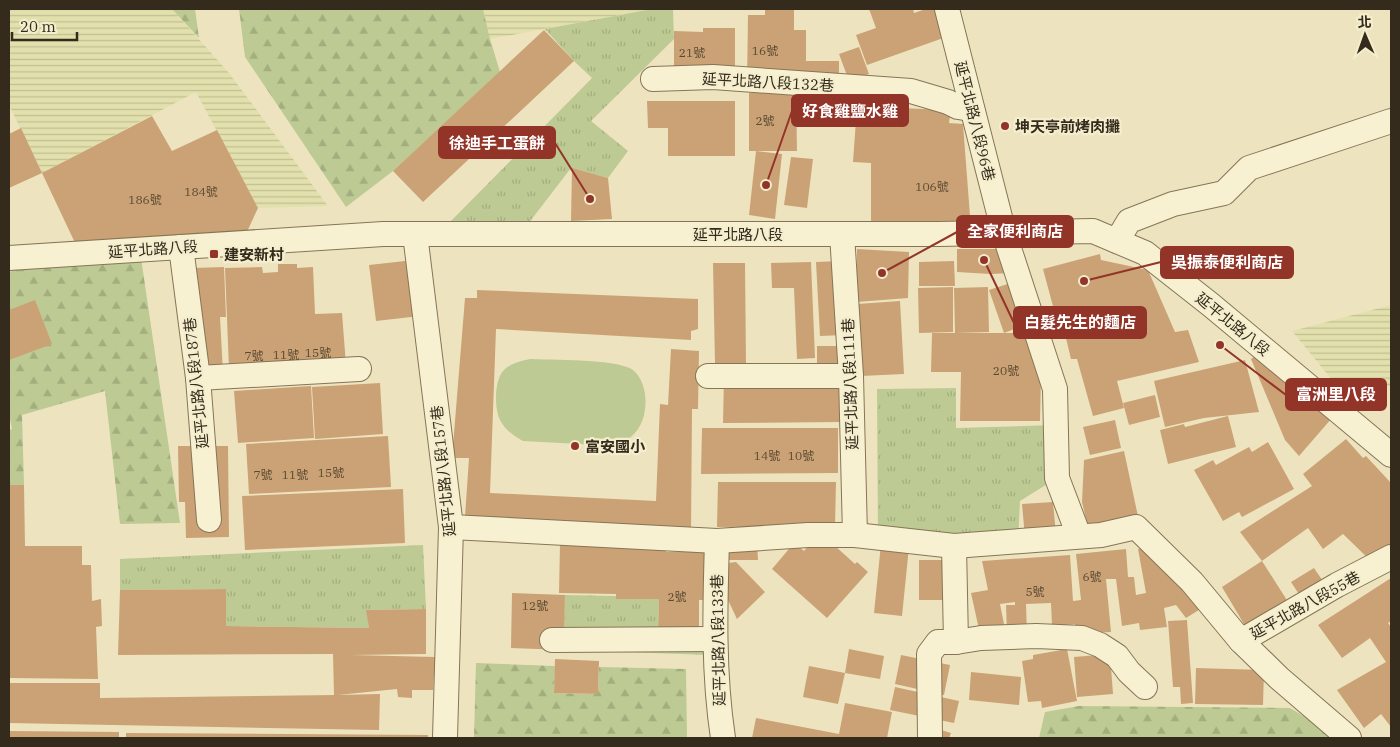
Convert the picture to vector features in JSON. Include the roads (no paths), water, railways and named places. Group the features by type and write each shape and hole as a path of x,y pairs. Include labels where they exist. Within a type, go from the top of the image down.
{"street":[{"name":"延平北路八段96巷","path":"947,9 1004,233 1055,389 1057,478 1079,536"},
{"name":"延平北路八段132巷","path":"653,79 713,77 882,88 911,91 948,102 958,107 971,109"},
{"path":"1117,241 1129,221 1173,204 1224,193 1249,168 1391,121"},
{"name":"延平北路八段","path":"9,258 383,234 842,234 1093,231 1145,253 1152,258 1391,455"},
{"name":"延平北路八段157巷","path":"415,234 451,527 445,738"},
{"name":"延平北路八段111巷","path":"842,234 852,376 855,535"},
{"name":"延平北路八段187巷","path":"181,247 198,378 209,520"},
{"path":"198,378 360,369"},
{"path":"708,376 852,376"},
{"path":"451,527 717,541 808,535 855,535 954,546 1101,535 1136,527 1192,582 1241,641"},
{"name":"延平北路八段133巷","path":"717,541 714,640 716,683 723,738"},
{"path":"954,546 956,642"},
{"name":"延平北路八段55巷","path":"1349,738 1299,696 1241,641 1391,557"},
{"path":"930,738 929,654 938,642 1036,636 1082,638 1100,645 1117,656 1129,672 1145,687"},
{"path":"552,640 714,640"}],"place":[{"name":"坤天亭前烤肉攤","path":"1005,126"},
{"name":"好食雞鹽水雞","path":"766,185"},
{"name":"徐迪手工蛋餅","path":"590,199"},
{"name":"建安新村","path":"214,254"},
{"name":"白髮先生的麵店","path":"984,260"},
{"name":"全家便利商店","path":"882,273"},
{"name":"吳振泰便利商店","path":"1084,281"},
{"name":"富洲里八段","path":"1220,345"},
{"name":"富安國小","path":"575,446"}]}
